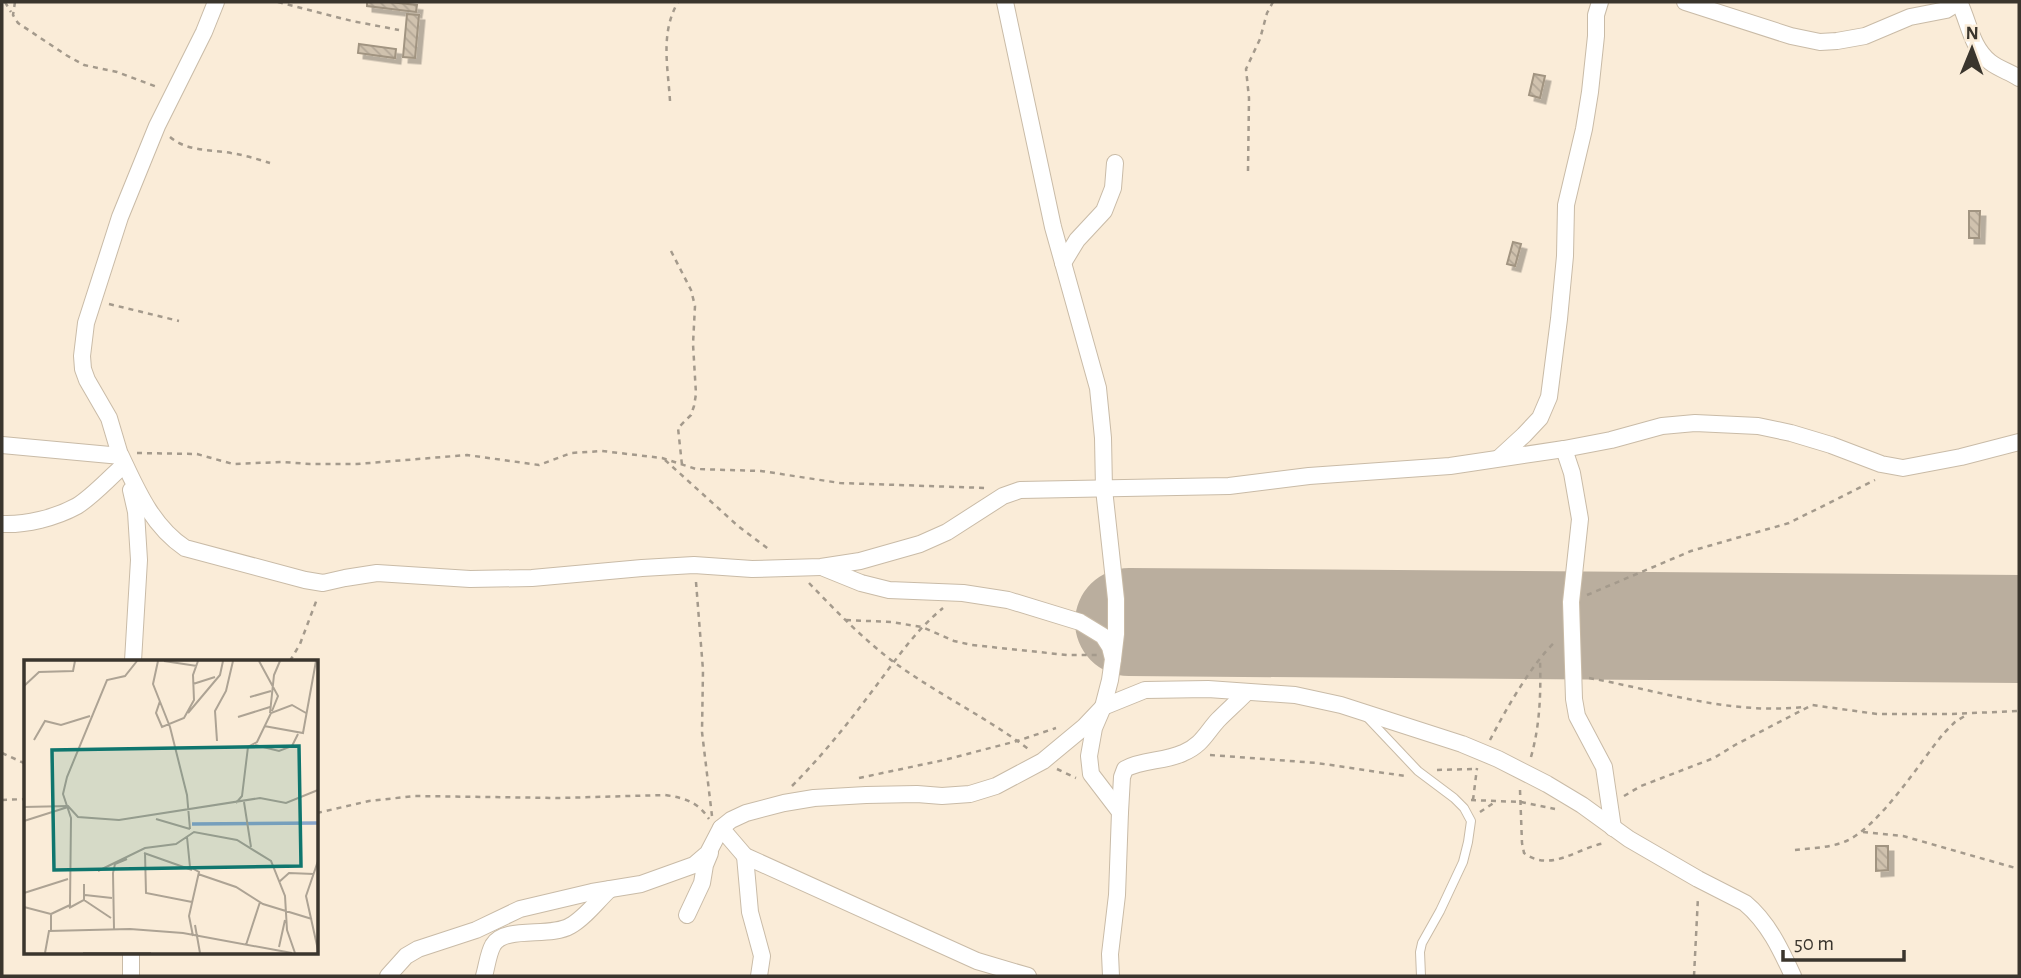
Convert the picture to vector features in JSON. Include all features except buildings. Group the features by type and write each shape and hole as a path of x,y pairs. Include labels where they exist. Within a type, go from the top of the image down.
{"street":[{"path":"133,660 139,560 136,512 109,418 83,369 83,343 92,301 120,217 158,126 216,2"},
{"path":"1005,2 1053,226 1098,388 1104,489 1116,599 1116,634 1103,707 1094,729 1088,756 1091,774 1120,812"},
{"path":"1499,458 1540,418 1549,397 1565,256 1566,205 1590,93 1596,15 1600,2"},
{"path":"1685,2 1790,36 1828,42 1865,36 1910,17 1946,10 1959,2 1975,46 1982,55 1992,64 2019,78"},
{"path":"1063,263 1077,240 1104,211 1113,188 1115,163"},
{"path":"121,458 149,511 172,539 185,548 323,583 377,573 470,579 532,578 695,565 752,569 821,567 860,561 920,544 947,532 1003,496 1020,490 1229,486 1309,476 1450,466 1564,449 1662,426 1695,423 1758,426 1791,433 1881,464 1903,468 2019,442"},
{"path":"2,446 121,458"},
{"path":"1564,449 1572,473 1580,519 1571,602 1572,675 1577,716 1604,767 1613,828"},
{"path":"2,524 45,519 79,505 121,458"},
{"path":"821,567 861,583 889,590 962,593 1008,600 1080,622 1103,636 1111,647 1113,657"},
{"path":"687,915 702,883 705,865 721,828 747,813 814,798 970,794 996,786 1043,761 1084,727 1103,707 1145,690 1208,690 1295,695 1362,711 1484,753 1525,773 1582,805 1629,839 1745,904 1754,911 1776,940 1793,976"},
{"path":"1111,976 1110,954 1117,895 1122,777 1125,769 1141,762 1173,758 1185,752 1206,738 1216,722 1246,693"},
{"path":"721,828 745,856 977,961 1028,976"},
{"path":"388,976 406,956 418,949 476,930 520,909 641,884 681,871 694,865 712,847"},
{"path":"745,856 750,912 762,956 759,976"},
{"path":"484,976 495,941 506,934 557,931 570,927 610,889"},
{"path":"131,954 131,976"}],"lane":[{"path":"1362,711 1418,771 1464,808 1471,821 1463,862 1422,943 1421,976"}],"path":[{"path":"5,2 18,23 77,62 117,72 173,93"},
{"path":"13,15 15,2"},
{"path":"278,2 398,30"},
{"path":"670,101 666,44 671,14 678,2"},
{"path":"1248,171 1249,98 1246,69 1273,2"},
{"path":"158,126 178,144 202,151 229,152 270,163"},
{"path":"671,251 691,290 695,306 693,344 696,394 691,415 678,428 682,465"},
{"path":"92,301 119,305 179,321"},
{"path":"121,458 197,454 233,464 356,464 467,455 539,466 571,453 589,452 638,454 663,458 696,469 761,471 840,483 989,488"},
{"path":"663,458 738,526 793,568 893,662 1017,741 1043,761 1079,780"},
{"path":"1571,602 1691,551 1789,523 1858,487 1903,468"},
{"path":"318,813 415,796 559,798 665,795 682,797 695,803 712,823 702,732 703,670 695,565"},
{"path":"291,660 300,644 323,583"},
{"path":"792,785 841,734 922,627 962,593"},
{"path":"846,620 891,622 922,627 954,641 972,645 1113,657"},
{"path":"1473,800 1477,769 1499,724 1547,649 1571,629"},
{"path":"1525,773 1538,731 1540,660"},
{"path":"1572,675 1682,699 1762,710 1820,705 1877,715 2019,711"},
{"path":"1610,811 1624,795 1641,786 1714,758 1807,707"},
{"path":"1795,850 1844,842 1862,832 1883,811 1944,733 1955,722 1971,713"},
{"path":"860,778 1017,741"},
{"path":"2,752 24,763"},
{"path":"1185,752 1317,763 1427,779"},
{"path":"1418,771 1485,770"},
{"path":"1454,798 1521,802 1565,812"},
{"path":"2,800 24,799"},
{"path":"1480,812 1498,801"},
{"path":"1521,802 1522,843 1524,853 1531,859 1546,862 1562,859 1594,845 1629,839"},
{"path":"1862,832 1903,836 2019,869"},
{"path":"1694,976 1698,880"}],"runway":[{"path":"1129,622 2019,629"}]}
